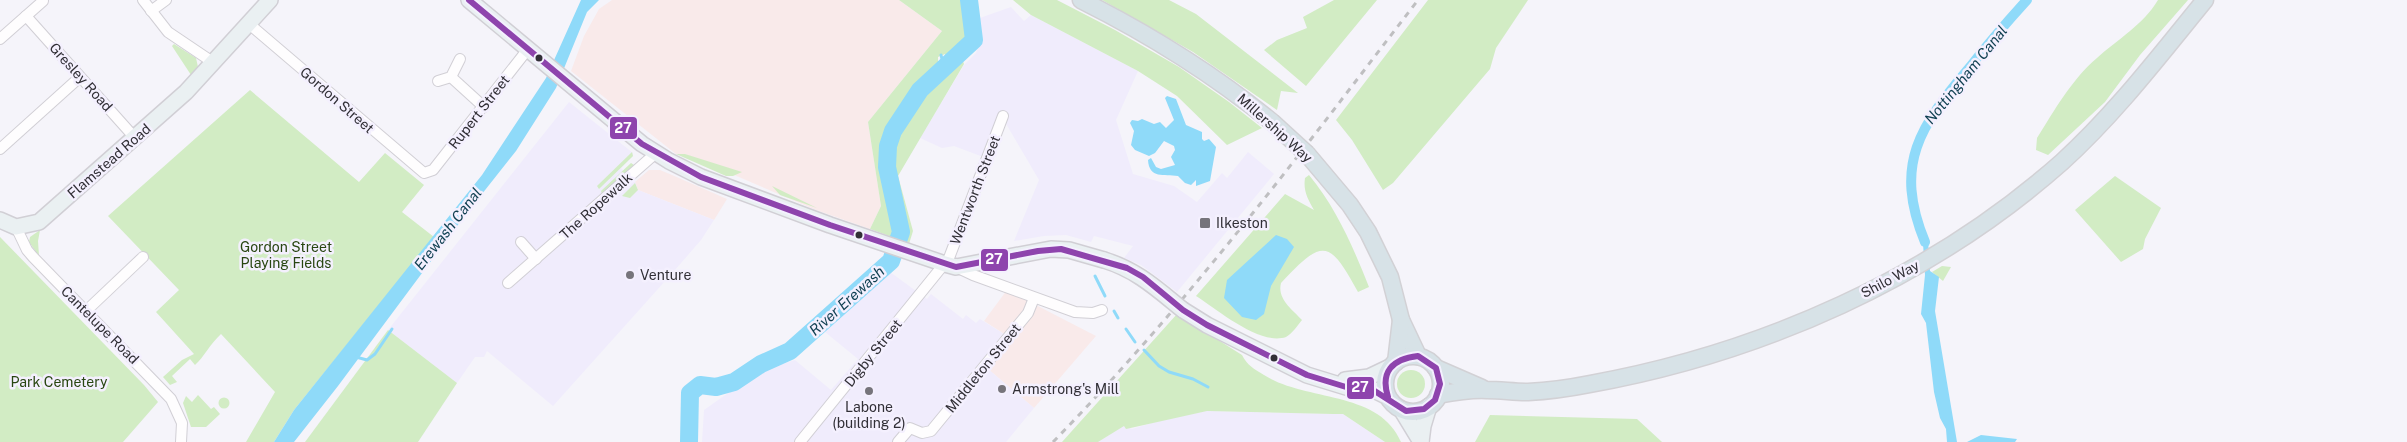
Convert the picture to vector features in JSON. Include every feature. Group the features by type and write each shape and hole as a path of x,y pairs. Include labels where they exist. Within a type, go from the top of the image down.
{"main road":[{"name":"Millership Way","path":"1081,0 1198,65 1272,122 1307,154 1350,205 1368,232 1390,277 1401,320 1418,356"},
{"name":"Shilo Way","path":"1434,401 1486,389 1530,392 1590,384 1684,362 1804,321 1891,280 1981,225 2061,162 2104,119 2205,0"},
{"name":"Millership Way","path":"1393,364 1401,320"},
{"path":"1408,356 1418,356 1430,362 1436,368 1440,384 1434,401 1412,411 1394,403 1384,384 1393,364 1408,356"},
{"name":"Shilo Way","path":"1436,368 1486,389"}],"street":[{"path":"143,0 168,32 214,63"},
{"path":"151,11 166,0"},
{"name":"Flamstead Road","path":"16,227 39,222 135,138 195,84 270,0"},
{"path":"0,39 42,1"},
{"path":"477,2 570,86 656,153 701,176 1075,312 1093,313 1102,310"},
{"name":"Gresley Road","path":"26,16 135,138"},
{"name":"Gordon Street","path":"248,23 419,170 428,173"},
{"name":"Rupert Street","path":"428,173 484,107 528,49"},
{"path":"438,82 451,77 460,59"},
{"path":"3,151 80,76"},
{"path":"451,77 484,107"},
{"name":"Wentworth Street","path":"950,266 1003,116"},
{"name":"The Ropewalk","path":"508,283 656,153"},
{"path":"0,220 16,227"},
{"name":"Cantelupe Road","path":"16,227 27,250 171,399 177,408 182,423 181,442"},
{"path":"520,242 536,259"},
{"path":"950,266 1056,249 1069,250 1127,268 1143,277 1182,310 1261,353 1307,375 1346,387 1370,388 1394,403 1421,442"},
{"path":"86,311 143,256"},
{"name":"Digby Street","path":"800,442 950,266"},
{"name":"Middleton Street","path":"898,442 910,428 926,434 931,431 1028,313 1034,298"},
{"path":"1329,382 1369,377 1393,364"},
{"path":"1421,442 1422,426 1434,401"}],"shaded area":[{"path":"612,0 899,0 942,31 868,122 881,206 870,229 816,210 685,154 676,154 571,71 584,36 599,9"},
{"path":"1011,7 1024,21 1031,15 1138,71 1116,120 1133,174 1174,186 1197,202 1222,173 1227,178 1248,152 1274,174 1177,292 1141,265 1124,258 1133,246 1094,236 1091,242 1066,235 1044,236 1014,241 1039,180 1005,122 986,158 954,146 942,148 920,138 964,65 976,53 980,40 977,19"},
{"path":"569,102 633,153 633,156 621,168 635,182 638,190 714,220 701,240 553,406 487,351 484,357 475,357 457,383 388,330"},
{"path":"649,170 660,170 727,199 714,220 638,190 635,182"},
{"path":"890,272 927,299 931,294 963,319 966,315 976,323 980,319 1012,339 988,369 1034,408 1006,442 702,442 704,410 738,386 776,366 795,360 831,390 858,359 825,332"},
{"path":"1007,290 1096,336 1034,408 988,369 1012,339 984,321"},
{"path":"1207,411 1343,414 1385,442 1098,442 1124,425 1132,429 1165,419"}],"green space":[{"path":"899,0 963,0 969,38 947,60 945,54 938,57 938,63 905,102 887,135 885,159 896,215 897,227 895,238 870,229 881,206 868,122 942,31"},
{"path":"1013,0 1057,0 1115,30 1179,67 1262,128 1227,145 1177,96 1138,71 1031,15"},
{"path":"1102,0 1169,0 1196,14 1298,93 1281,91 1277,110 1193,52"},
{"path":"1334,0 1377,0 1306,86 1264,50 1277,40 1307,28 1303,17"},
{"path":"1428,0 1528,0 1496,48 1490,69 1393,183 1383,190 1352,140 1336,120"},
{"path":"2158,0 2188,0 2140,55 2105,102 2048,155 2036,150 2037,138 2079,76 2097,58 2138,24"},
{"path":"174,44 196,58 198,67 191,75 172,46"},
{"path":"961,56 964,64 898,176 913,231 909,244 903,242 904,221 894,186 892,166 894,147 899,129 908,113 933,83"},
{"name":"Gordon Street Playing Fields","path":"250,90 359,182 385,153 424,185 402,212 434,237 294,410 274,442 246,442 275,392 221,334 195,365 190,359 172,376 177,382 170,385 163,377 182,360 194,354 156,312 179,290 108,216"},
{"path":"632,152 633,156 599,189 597,186"},
{"path":"676,154 685,154 742,172 733,176 726,176"},
{"path":"631,163 634,165 602,194 601,191"},
{"path":"1309,175 1336,215 1369,287 1358,292 1340,262 1332,254 1324,251 1316,252 1295,268 1281,283 1280,289 1283,299 1302,320 1293,332 1286,337 1264,336 1240,325 1196,296 1285,194 1314,210 1305,191 1305,178"},
{"path":"2115,176 2161,208 2145,239 2143,249 2121,262 2075,210"},
{"path":"635,183 638,190 630,198 622,196"},
{"path":"772,186 817,208 780,195"},
{"path":"40,230 38,241 39,256 29,242 30,237"},
{"name":"Park Cemetery","path":"0,237 144,385 158,402 123,442 0,442"},
{"path":"1942,266 1951,267 1943,281 1932,272"},
{"path":"1177,314 1242,355 1254,369 1264,375 1300,390 1340,399 1376,413 1391,425 1401,442 1385,442 1343,414 1207,411 1126,429 1124,426 1098,442 1062,442"},
{"path":"388,330 457,383 418,442 305,442"},
{"path":"1411,370 1421,374 1425,384 1421,394 1411,398 1401,394 1397,384 1401,374"},
{"path":"198,395 211,409 214,407 220,414 206,427 191,427 183,403 186,396 192,402"},
{"path":"224,397 230,403 224,409 218,403"},
{"path":"1490,415 1637,419 1662,442 1475,442"}],"water":[{"name":"Erewash Canal","path":"581,0 599,0 587,12 556,88 516,151 294,442 274,442 294,410 482,175 546,78"},
{"path":"1167,96 1176,99 1186,125 1202,132 1202,139 1204,141 1209,139 1216,147 1210,181 1196,186 1196,180 1191,185 1185,183 1178,176 1154,173 1149,166 1148,160 1151,158 1156,167 1161,169 1175,165 1171,157 1175,150 1174,146 1164,141 1155,153 1149,156 1135,150 1131,145 1134,131 1130,123 1132,120 1138,121 1142,119 1154,124 1160,122 1166,128 1174,120 1165,98"},
{"path":"1276,235 1287,239 1294,247 1271,286 1264,314 1256,320 1242,317 1224,298 1227,280"},
{"path":"1928,240 1930,271 1939,277 1935,311 1957,442 1947,442 1946,429 1940,418 1934,392 1926,323 1921,314 1925,275 1923,243"},
{"path":"1981,435 2017,439 2015,442 1967,442"}],"waterway":[{"name":"River Erewash","path":"689,442 690,393 700,385 716,387 734,382 761,364 790,351 891,261 901,232 887,167 888,146 893,131 920,90 974,40 969,0"},
{"name":"Nottingham Canal","path":"1925,242 1916,215 1912,190 1912,168 1917,147 1925,128 1952,88 2027,0"},
{"path":"941,55 944,67"},
{"path":"1095,276 1105,296"},
{"path":"1114,311 1118,318"},
{"path":"356,357 367,360 375,354 392,329"},
{"path":"1126,329 1135,342"},
{"path":"1144,350 1159,366 1169,372 1193,379 1208,387"}],"railway":[{"path":"1053,442 1102,390 1197,282 1287,170 1418,0"}],"transit line":[{"name":"27","path":"469,0 642,144 701,177 830,225 956,267 1038,251 1061,249 1127,268 1143,277 1183,310 1207,325 1307,375 1346,387 1370,388 1406,411 1424,409 1435,400 1440,384 1436,368 1418,356 1401,360 1390,368 1387,374 1386,388 1388,397"}],"place":[{"name":"Ilkeston","path":"1205,223"},
{"name":"Venture","path":"630,275"},
{"name":"Armstrong's Mill","path":"1002,389"},
{"name":"Labone (building 2)","path":"869,391"}]}
